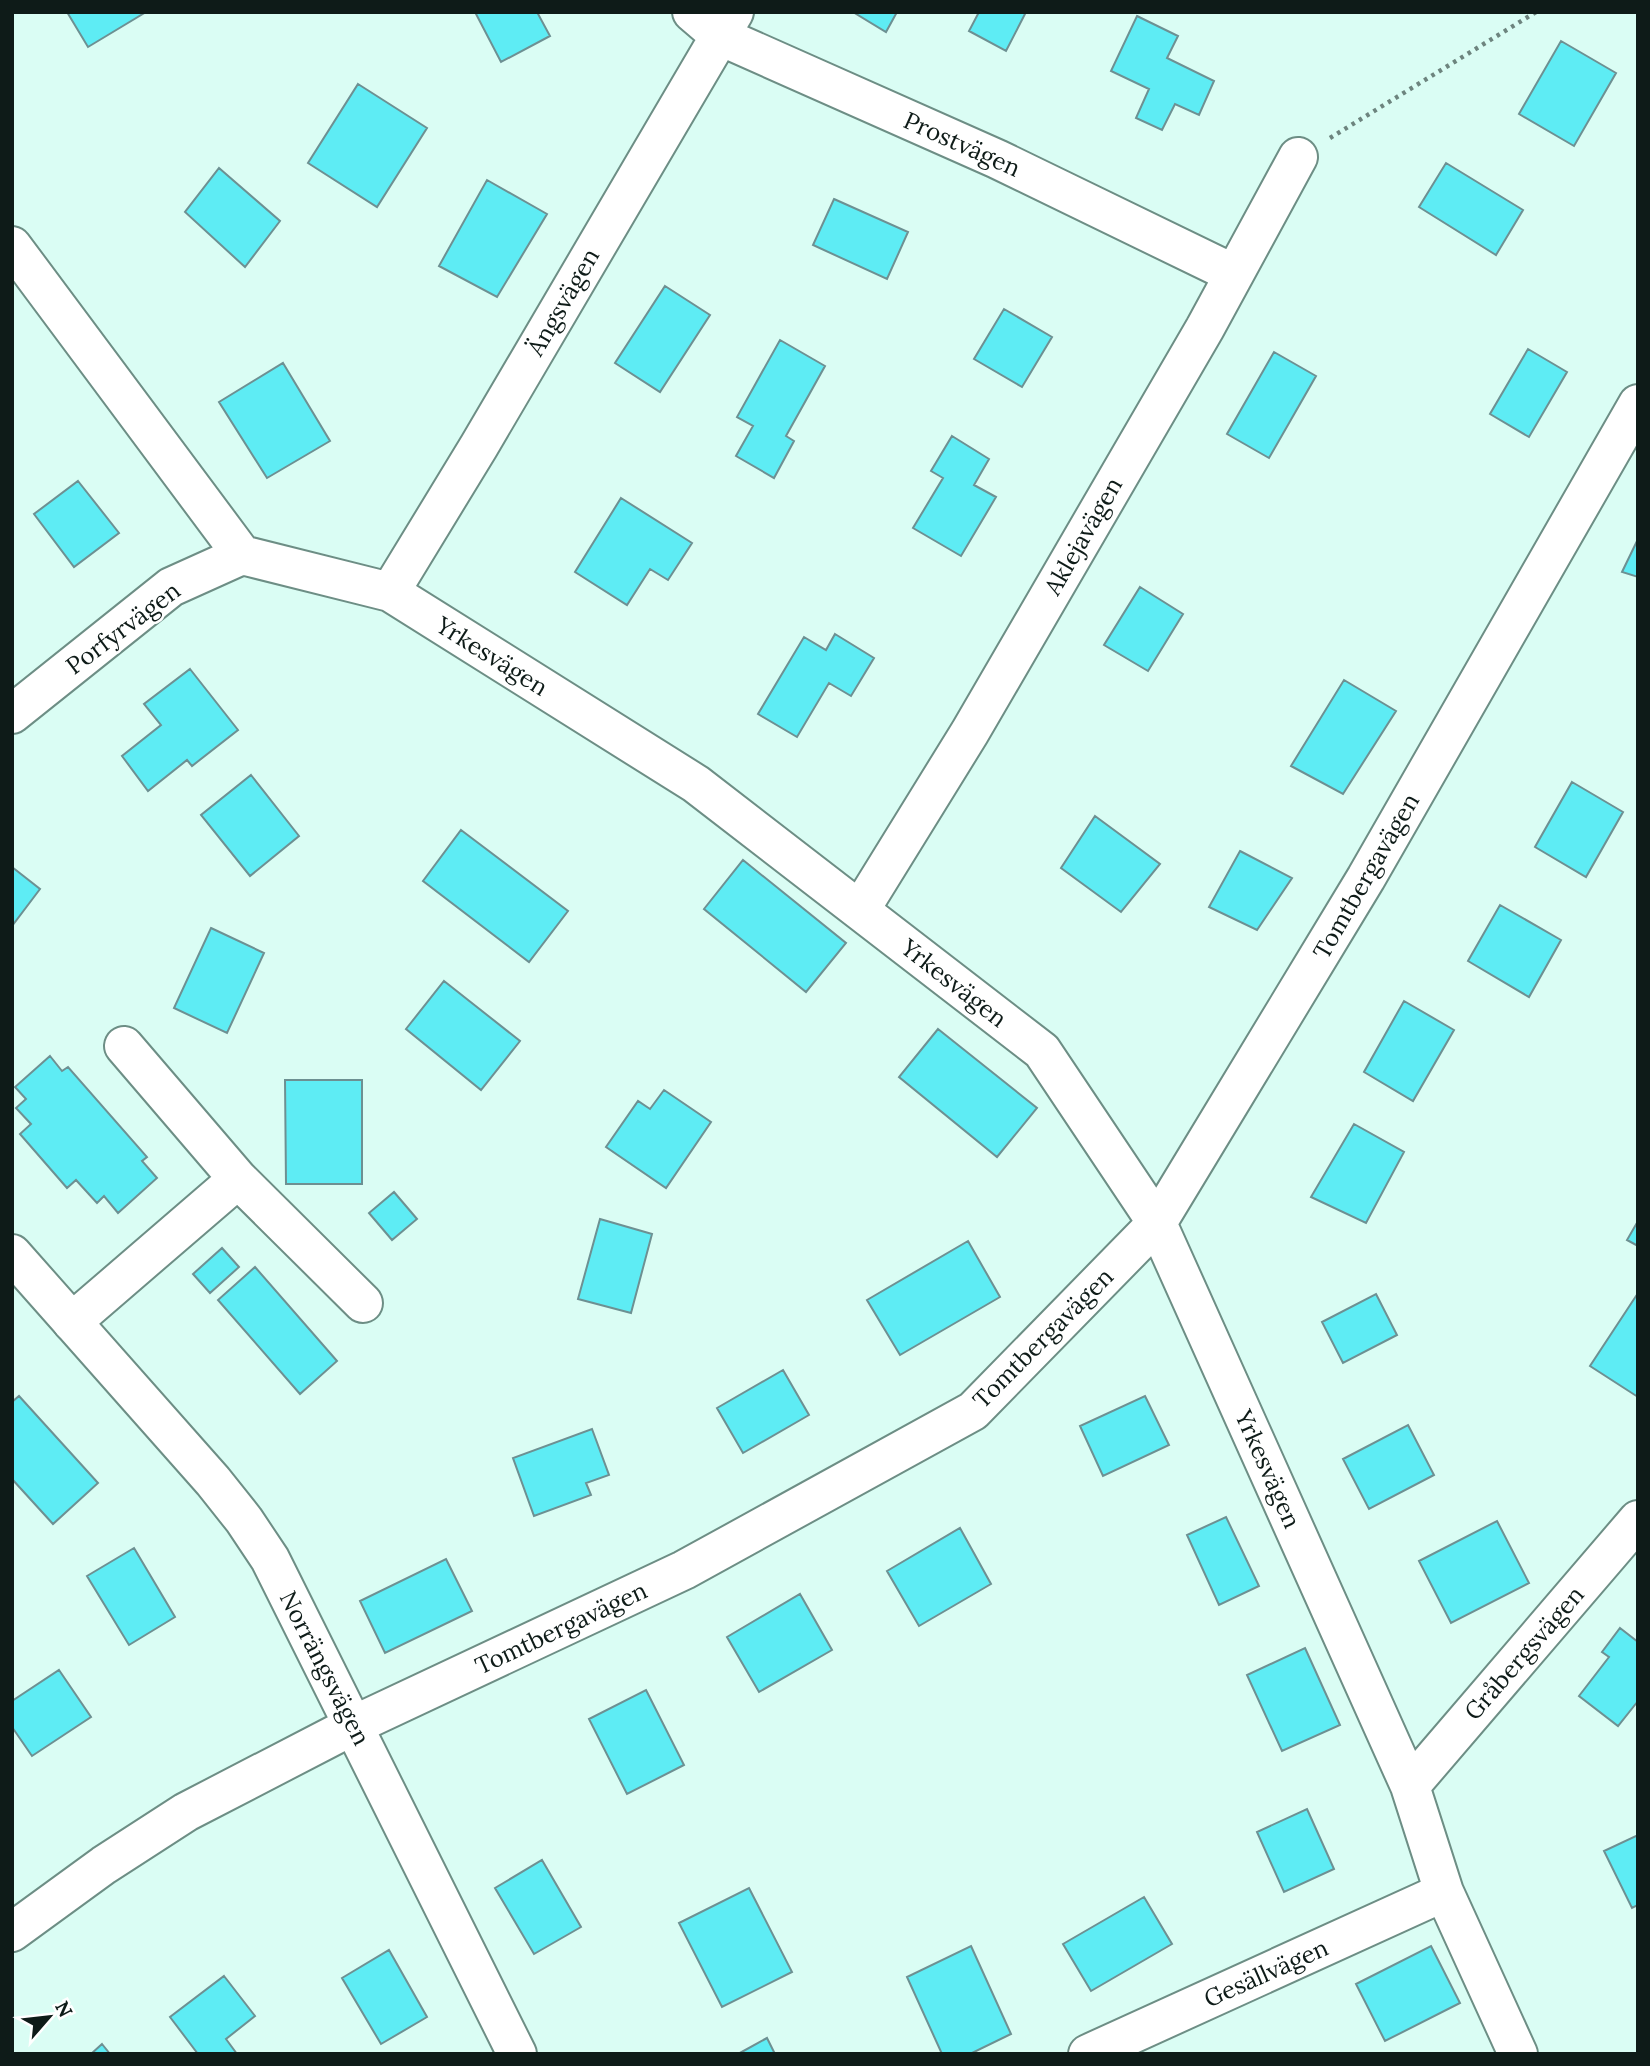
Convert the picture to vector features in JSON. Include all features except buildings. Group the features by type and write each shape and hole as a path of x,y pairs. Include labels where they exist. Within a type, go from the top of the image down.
{"street":[{"name":"Prostvägen","path":"715,20 1234,274"},
{"name":"Ängsvägen","path":"390,592 486,434 715,20"},
{"name":"Aklejavägen","path":"860,910 970,732 1205,328 1298,157"},
{"path":"12,246 242,555"},
{"name":"Tomtbergavägen","path":"12,1932 104,1865 186,1812 354,1725 684,1570 973,1410 1157,1223 1366,878 1638,404"},
{"name":"Yrkesvägen","path":"242,555 390,592 696,785 1042,1051 1157,1223 1410,1786 1444,1892 1518,2054"},
{"name":"Porfyrvägen","path":"12,714 171,587 242,555"},
{"path":"124,1046 238,1179 363,1303"},
{"path":"72,1322 238,1179"},
{"name":"Norrängsvägen","path":"12,1254 213,1481 270,1559 517,2054"},
{"name":"Gråbergsvägen","path":"1410,1786 1638,1520"},
{"name":"Gesällvägen","path":"1088,2054 1444,1892"}],"path":[{"path":"1298,157 1536,12"}]}
